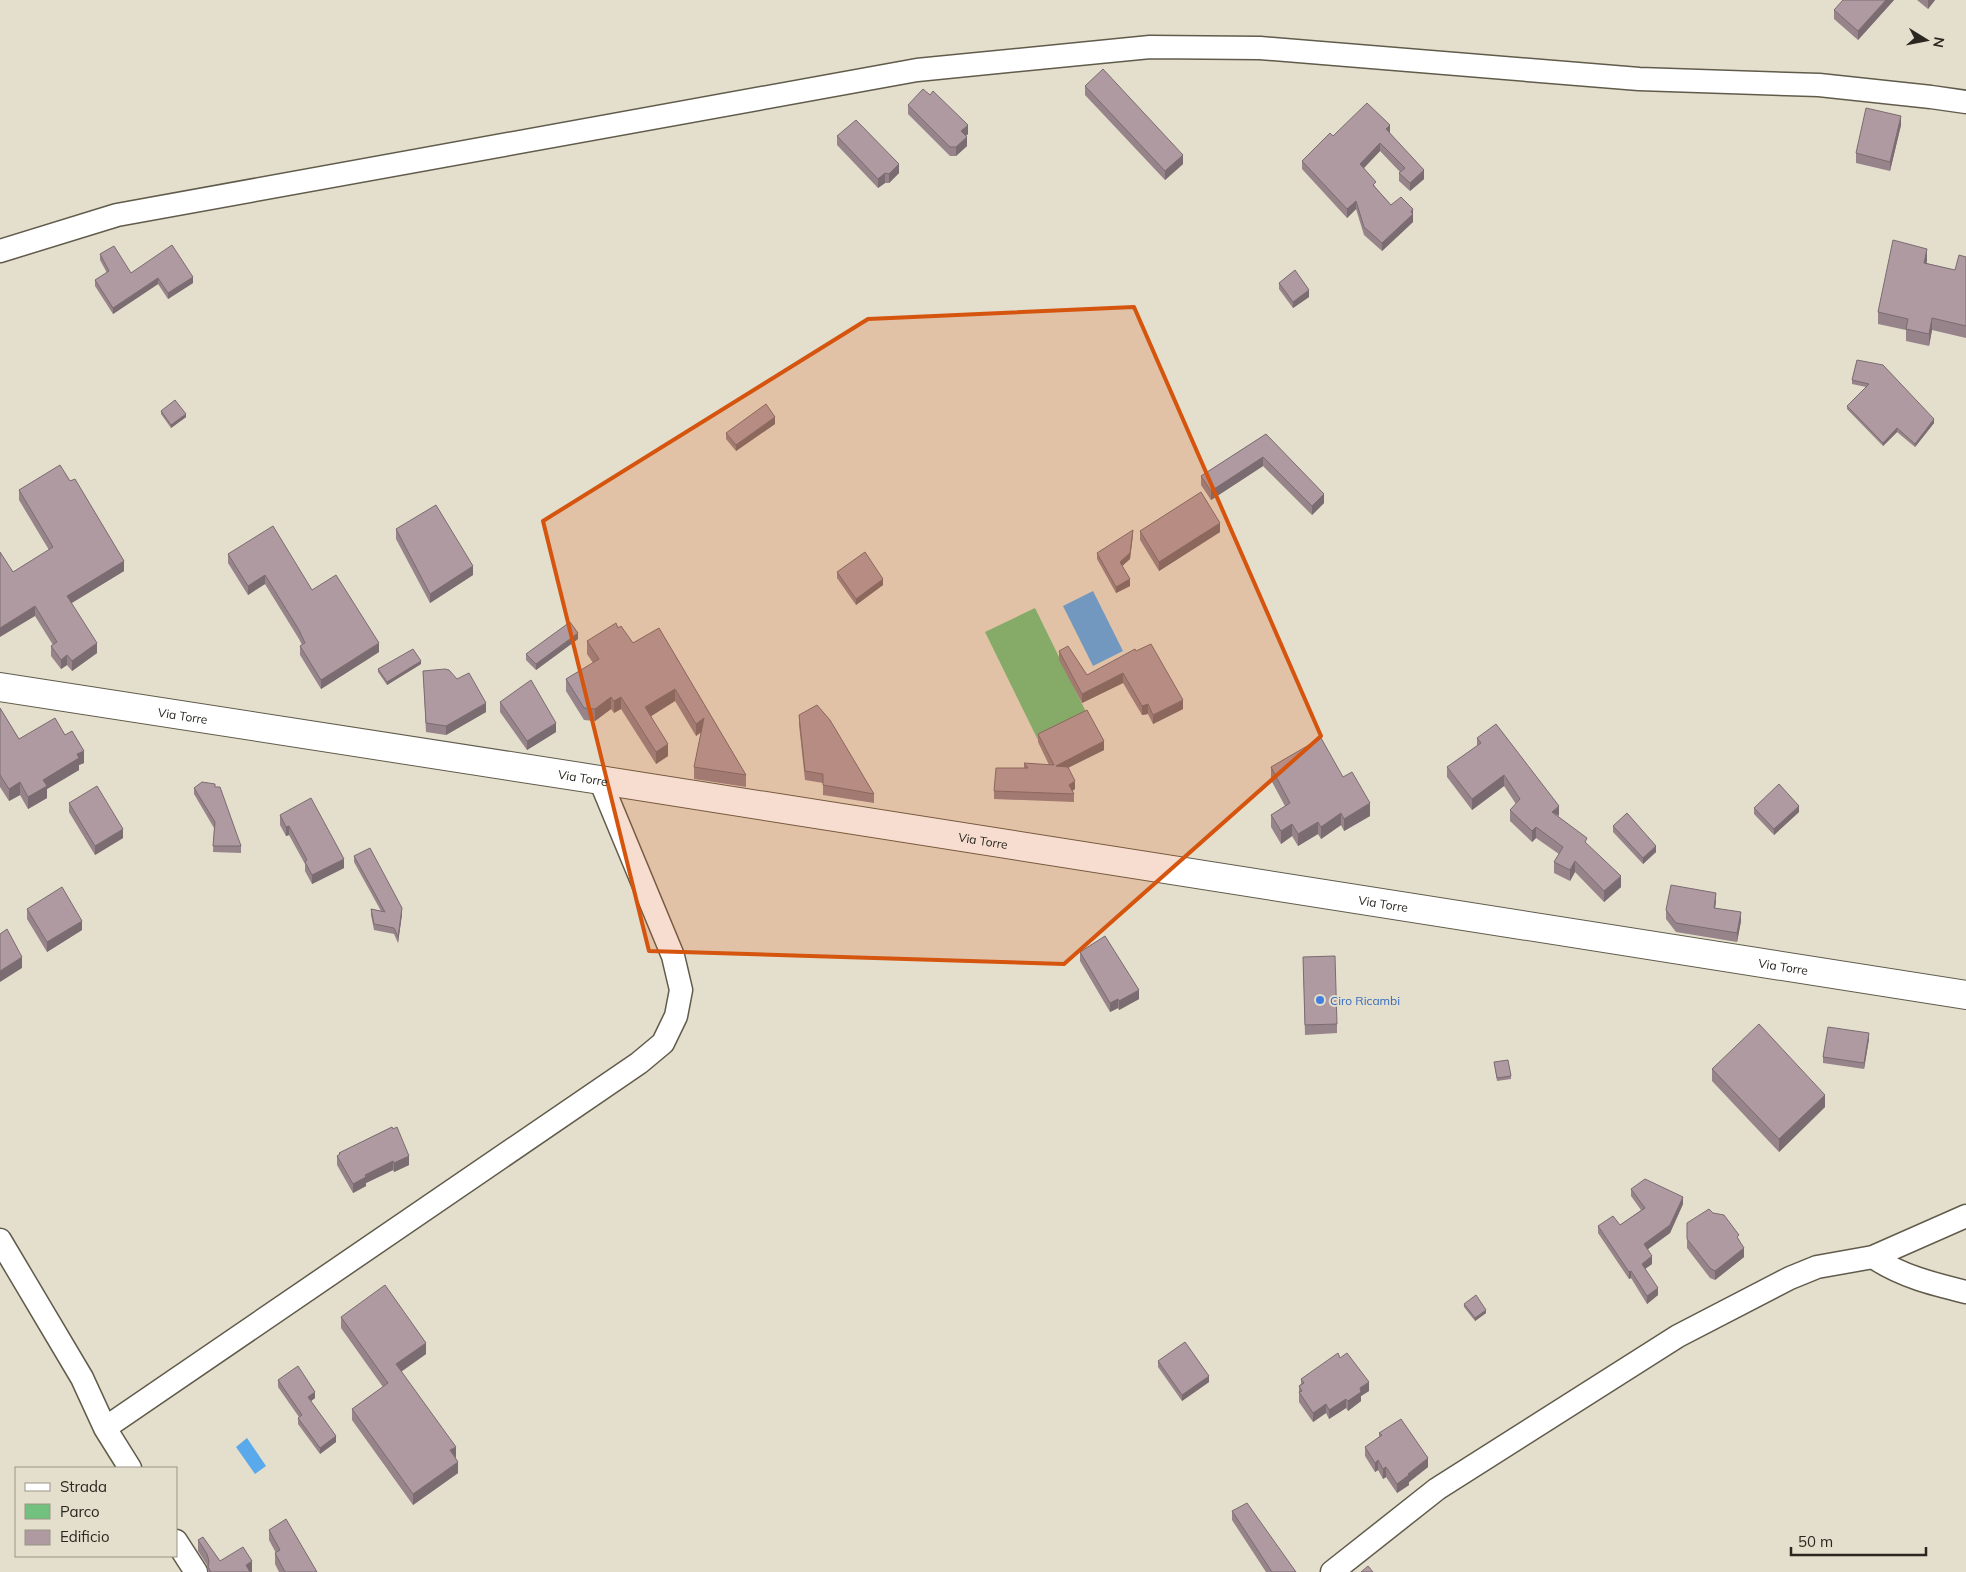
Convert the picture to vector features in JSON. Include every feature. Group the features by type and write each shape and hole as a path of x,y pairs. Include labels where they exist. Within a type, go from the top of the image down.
{"main road":[{"name":"Via Torre","path":"0,687 1966,995"}],"street":[{"path":"0,251 117,215 916,70 1150,47 1260,48 1639,79 1819,85 1931,96 1966,102"},
{"path":"104,1428 630,1069 663,1043 676,1016 681,990 673,956 600,780"},
{"path":"1332,1572 1437,1489 1678,1336 1790,1278 1817,1267 1873,1257 1966,1216"},
{"path":"0,1240 82,1378 104,1428 129,1467"},
{"path":"1873,1257 1891,1269 1930,1283 1966,1292"},
{"path":"178,1544 196,1572"}],"highlighted area":[{"path":"1134,307 1321,736 1064,964 649,951 543,521 868,319"}],"green space":[{"path":"1035,608 1088,716 1038,740 985,632"}],"water":[{"path":"1093,591 1123,651 1093,666 1063,606"},
{"path":"247,1438 266,1466 255,1474 236,1447"}],"building":[{"path":"1843,0 1886,0 1858,31 1834,10"},
{"path":"1103,69 1183,155 1165,171 1085,86"},
{"path":"923,89 930,95 933,91 968,125 961,131 967,137 956,147 950,147 908,105"},
{"path":"1367,103 1390,125 1386,129 1424,170 1410,183 1399,173 1405,168 1380,143 1360,164 1376,182 1373,185 1391,205 1401,197 1413,209 1411,212 1413,214 1382,243 1364,227 1356,201 1347,209 1302,161 1330,133 1333,136"},
{"path":"1866,108 1901,116 1890,162 1856,153"},
{"path":"856,120 899,164 889,174 885,173 878,179 837,136"},
{"path":"1893,240 1927,249 1924,263 1955,270 1959,255 1966,257 1966,326 1932,318 1929,334 1906,329 1908,319 1878,312"},
{"path":"172,245 193,277 168,293 158,278 113,308 95,280 109,271 100,254 114,246 131,273"},
{"path":"1295,270 1309,290 1293,302 1279,283"},
{"path":"1857,360 1883,365 1934,419 1915,444 1897,428 1883,443 1847,406 1869,384 1852,380"},
{"path":"175,400 186,414 171,425 161,411"},
{"path":"766,404 775,417 736,445 726,433"},
{"path":"1266,434 1324,494 1312,506 1263,457 1211,491 1201,476"},
{"path":"60,465 70,481 75,479 124,561 67,596 97,643 72,661 67,655 61,660 51,646 57,642 35,606 0,628 0,552 13,572 53,547 19,490"},
{"path":"1201,492 1220,523 1159,562 1140,531"},
{"path":"436,505 473,566 430,594 396,529"},
{"path":"273,526 312,590 336,575 379,643 321,680 300,646 305,643 299,630 265,575 248,586 228,554"},
{"path":"1133,530 1130,553 1120,562 1130,579 1116,587 1097,553"},
{"path":"865,552 883,579 856,599 837,572"},
{"path":"570,622 578,633 536,664 526,654"},
{"path":"616,623 618,628 621,626 633,643 659,628 746,775 694,767 704,718 696,724 675,689 645,707 668,744 656,752 621,697 614,701 611,697 595,709 584,708 566,679 599,659 587,641"},
{"path":"1151,644 1183,700 1153,715 1148,704 1142,706 1123,673 1082,694 1059,651 1068,646 1087,675 1135,649 1136,651"},
{"path":"413,649 421,661 387,682 378,669"},
{"path":"449,670 457,679 469,673 486,703 446,726 426,723 423,671"},
{"path":"531,680 556,723 527,741 500,702"},
{"path":"817,705 830,720 874,794 823,785 823,774 805,771 799,715"},
{"path":"0,708 19,739 55,718 65,735 72,731 84,751 77,754 79,758 43,780 47,786 28,797 20,782 9,789 0,775"},
{"path":"1087,710 1104,741 1056,766 1068,767 1075,781 1069,785 1074,794 994,791 996,768 1028,768 1024,763 1054,765 1038,734"},
{"path":"1496,724 1559,806 1552,812 1587,838 1585,842 1621,876 1604,891 1575,861 1570,870 1554,862 1563,847 1536,827 1532,831 1510,810 1520,799 1504,775 1472,799 1447,767 1481,743 1477,738"},
{"path":"1321,738 1343,777 1352,772 1370,803 1344,819 1341,813 1321,827 1318,822 1298,834 1292,824 1281,831 1271,815 1290,803 1271,767"},
{"path":"202,782 215,784 215,787 220,787 241,846 213,846 215,822 194,788"},
{"path":"1779,784 1799,806 1774,829 1754,808"},
{"path":"97,786 123,829 95,846 69,803"},
{"path":"311,798 344,859 312,875 305,862 307,860 289,826 286,827 280,815"},
{"path":"1627,813 1656,846 1643,858 1613,826"},
{"path":"370,848 402,908 398,937 394,928 374,924 371,909 385,912 354,856"},
{"path":"1671,885 1716,893 1714,908 1741,912 1737,933 1676,923 1666,910"},
{"path":"62,887 82,921 47,942 27,909"},
{"path":"7,929 22,957 0,971 0,934"},
{"path":"1105,936 1139,990 1119,1001 1118,999 1110,1003 1080,952"},
{"name":"Ciro Ricambi","path":"1335,956 1337,1024 1305,1025 1303,957"},
{"path":"1759,1024 1825,1095 1779,1139 1712,1069"},
{"path":"1828,1027 1869,1033 1864,1063 1823,1057"},
{"path":"1508,1060 1511,1076 1497,1078 1494,1062"},
{"path":"392,1127 393,1129 397,1127 409,1156 394,1163 393,1161 365,1175 366,1177 353,1184 337,1156 339,1153"},
{"path":"1645,1179 1683,1197 1670,1225 1644,1244 1652,1256 1642,1264 1658,1288 1647,1296 1598,1226 1613,1216 1620,1225 1645,1208 1631,1189"},
{"path":"1709,1209 1713,1213 1724,1215 1739,1235 1737,1237 1744,1248 1715,1271 1710,1268 1687,1239 1687,1223"},
{"path":"385,1285 426,1343 396,1364 456,1447 450,1450 458,1462 413,1494 352,1409 388,1383 341,1317"},
{"path":"1476,1295 1486,1310 1475,1318 1464,1304"},
{"path":"1185,1342 1209,1376 1182,1395 1158,1361"},
{"path":"1338,1353 1340,1358 1347,1353 1369,1382 1360,1388 1361,1392 1348,1401 1346,1399 1329,1410 1326,1404 1313,1413 1299,1392 1302,1391 1299,1386 1304,1383 1301,1379"},
{"path":"298,1366 315,1392 308,1397 336,1436 320,1448 298,1418 302,1415 278,1380"},
{"path":"1401,1419 1428,1458 1397,1484 1386,1467 1383,1469 1378,1460 1375,1463 1365,1447 1382,1435 1379,1433"},
{"path":"1247,1503 1296,1572 1272,1572 1232,1511"},
{"path":"286,1519 317,1572 285,1572 275,1553 280,1550 269,1530"},
{"path":"203,1537 220,1561 243,1547 252,1561 246,1565 250,1572 211,1572 208,1567 207,1554 198,1540"},
{"path":"1368,1566 1373,1572 1361,1572"}],"place":[{"name":"Ciro Ricambi","path":"1320,1000"}]}
